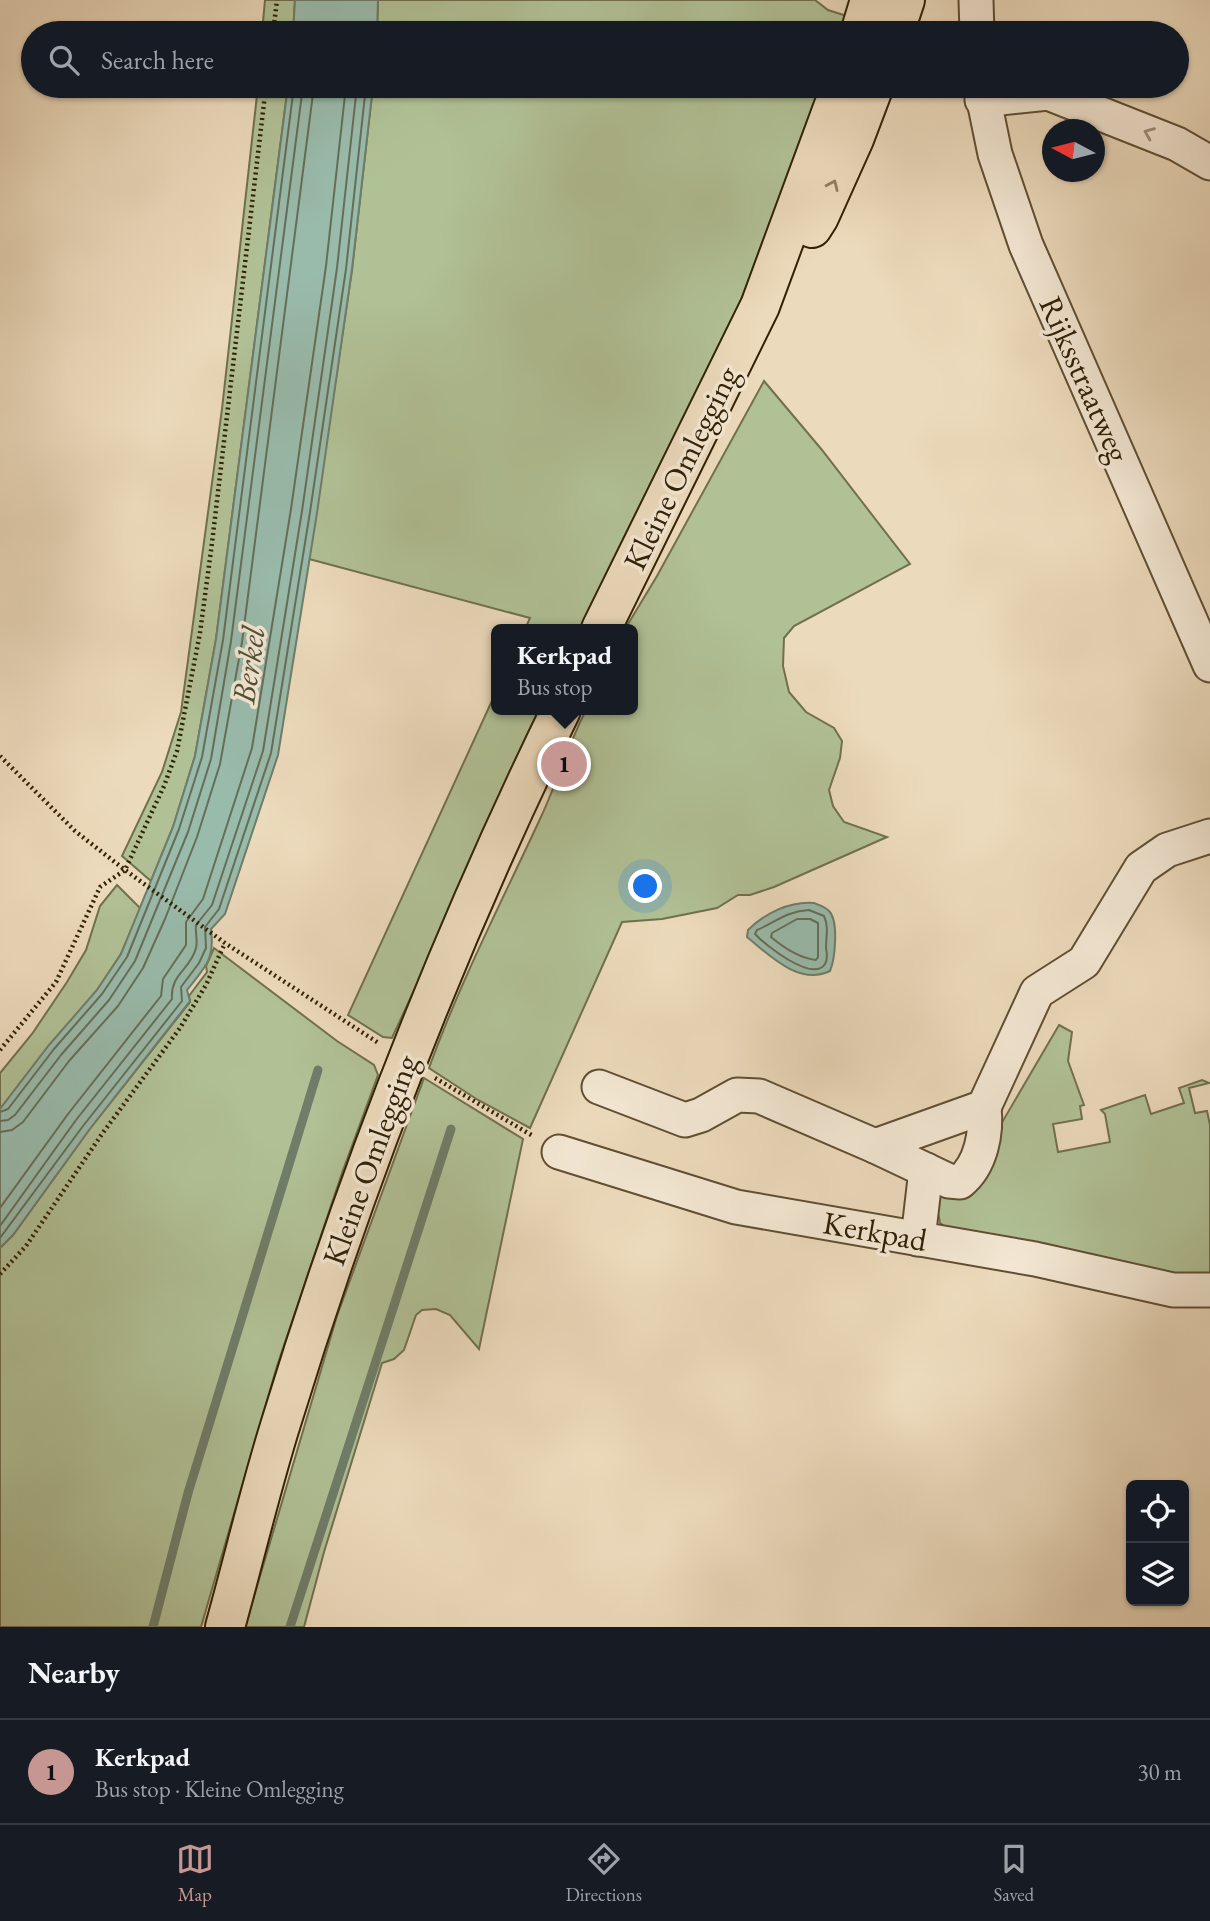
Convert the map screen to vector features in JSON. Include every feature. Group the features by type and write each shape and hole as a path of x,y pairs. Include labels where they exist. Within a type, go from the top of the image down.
{"main road":[{"path":"760,306 837,98"},
{"path":"760,306 819,217 869,98"},
{"name":"Kleine Omlegging","path":"603,624 760,306"},
{"name":"Kleine Omlegging","path":"225,1627 288,1401 336,1252 406,1061 477,893 559,715"}],"street":[{"path":"976,0 977,21"},
{"name":"Rijksstraatweg","path":"982,98 1003,181 1026,245 1208,655"},
{"path":"1061,98 1177,144 1210,163"},
{"path":"599,1087 685,1121 737,1095 759,1096 954,1183 960,1182 967,1177 984,1142 984,1107 1037,992 1084,962 1141,868 1167,850 1210,836"},
{"path":"875,1146 984,1107"},
{"name":"Kerkpad","path":"559,1152 736,1207 1035,1259 1173,1290 1210,1290"},
{"path":"918,1239 926,1170"}],"path":[{"path":"274,21 277,0"},
{"path":"0,1050 56,982 100,887 125,870 164,786 177,751 200,633 265,98"},
{"path":"0,756 75,831 225,943 406,1061 559,1152"},
{"path":"0,1273 26,1246 102,1133 180,1028 206,985 225,943"}],"shaded area":[{"path":"265,0 295,0 294,21 263,21"},
{"path":"378,0 815,0 828,10 853,18 852,21 377,21"},
{"path":"257,98 286,98 216,639 195,756 173,827 151,881 122,856 162,772 181,712 222,409"},
{"path":"372,98 826,98 769,248 583,624 527,624 530,618 309,559 352,270"},
{"path":"764,381 822,450 910,564 794,626 784,638 783,666 789,692 806,712 834,728 842,741 840,758 829,790 833,806 844,822 887,837 774,887 750,895 738,895 717,908 662,919 622,922 530,1128 478,1100 429,1068 468,973 546,805 584,715 638,715 638,624 628,624"},
{"path":"491,703 491,715 541,715 392,1038 383,1037 348,1015"},
{"path":"117,885 141,909 121,954 97,990 0,1109 0,1073 32,1034 67,982 86,950 100,906"},
{"path":"214,948 337,1041 374,1065 378,1075 277,1366 201,1627 0,1627 0,1248 13,1235 89,1130 190,1002 189,996 207,972 206,966"},
{"path":"1059,1025 1072,1032 1068,1061 1084,1105 1080,1106 1082,1119 1053,1124 1058,1152 1110,1142 1105,1114 1101,1110 1145,1095 1151,1114 1184,1103 1179,1088 1202,1080 1209,1083 1189,1088 1195,1113 1207,1111 1210,1125 1210,1275 1159,1275 956,1234 940,1223 935,1197 942,1186 959,1196"},
{"path":"424,1078 523,1139 479,1349 450,1315 436,1309 422,1310 416,1315 404,1350 394,1359 382,1363 304,1627 245,1627 337,1316"}],"water":[{"path":"295,0 378,0 377,21 294,21"},
{"name":"Berkel","path":"286,98 372,98 352,269 317,513 278,755 225,914 211,929 210,956 204,969 187,990 190,1001 89,1130 13,1235 0,1248 0,1109 49,1045 97,990 121,954 173,827 195,756 216,639"},
{"path":"814,903 828,910 834,923 835,949 830,971 818,975 796,972 775,960 747,937 748,930 770,913 787,906"}],"waterway":[{"path":"153,1627 188,1493 318,1070"},
{"path":"290,1627 451,1129"}],"place":[{"name":"Kerkpad","path":"564,764"}]}
